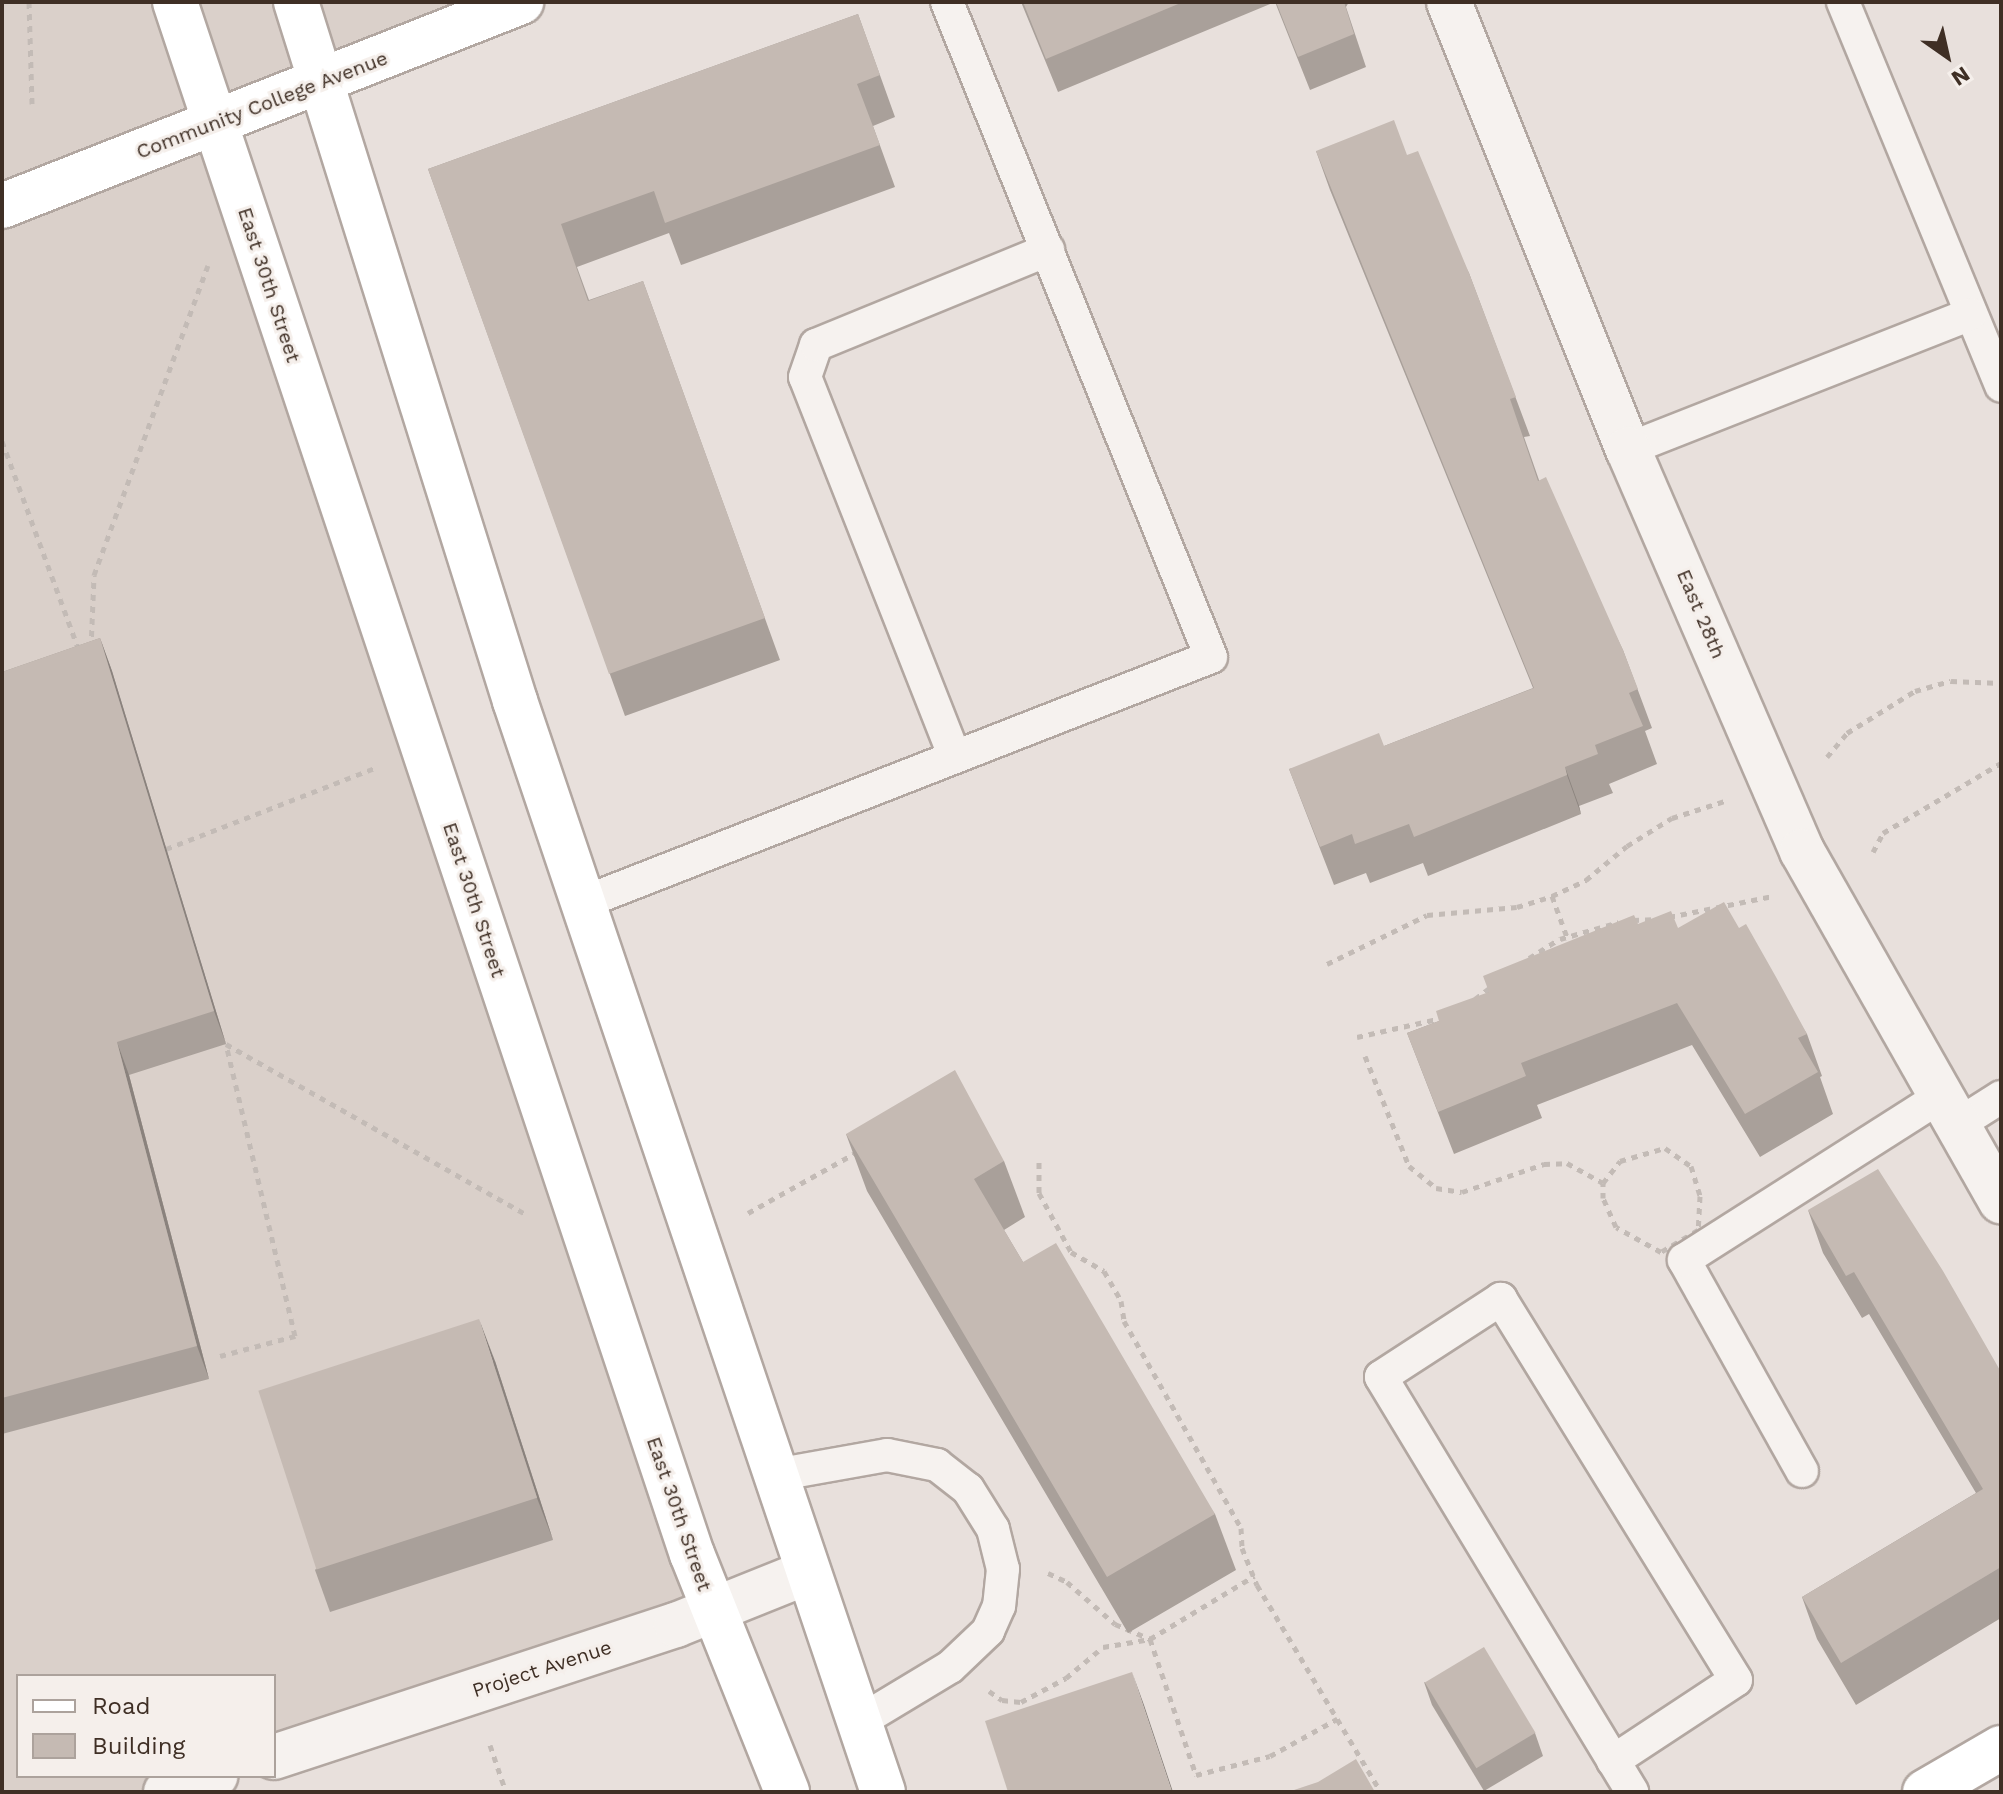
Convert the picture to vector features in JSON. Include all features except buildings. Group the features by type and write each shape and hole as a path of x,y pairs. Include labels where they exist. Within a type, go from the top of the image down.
{"main road":[{"name":"East 30th Street","path":"175,2 712,1612 787,1792"},
{"path":"296,2 582,903 857,1723 883,1792"},
{"name":"Community College Avenue","path":"2,206 521,2"},
{"path":"1925,1792 2001,1748"}],"street":[{"name":"East 28th","path":"1449,2 1628,449 1802,851 2001,1202"},
{"name":"Project Avenue","path":"276,1756 712,1612 808,1572"},
{"path":"166,1792 209,1778"}],"lane":[{"path":"582,903 1211,657 947,2"},
{"path":"1843,2 2001,386"},
{"path":"954,755 805,377 816,345 1048,250"},
{"path":"1628,449 1970,314"},
{"path":"1802,1471 1684,1260 1949,1110 2001,1097"},
{"path":"1613,1761 1736,1680 1501,1299 1381,1377 1613,1761 1632,1792"},
{"path":"775,1475 887,1455 937,1465 968,1489 993,1529 1003,1569 999,1606 988,1631 950,1667 857,1723"}],"path":[{"path":"29,2 32,104"},
{"path":"2,441 87,664 94,575 208,265"},
{"path":"1827,757 1847,733 1915,691 1951,681 2001,683"},
{"path":"1873,852 1883,833 2001,763"},
{"path":"166,849 386,764"},
{"path":"1327,964 1427,915 1517,907 1552,896 1586,880 1627,846 1672,818 1729,799"},
{"path":"1552,896 1567,937"},
{"path":"1517,967 1567,937 1634,919 1775,896"},
{"path":"1469,1004 1505,976"},
{"path":"1357,1037 1448,1014"},
{"path":"220,1356 295,1336 226,1044 529,1216"},
{"path":"1365,1056 1409,1166 1436,1188 1462,1192 1544,1164 1567,1163 1603,1183 1616,1227 1661,1252 1698,1230 1700,1196 1691,1166 1665,1148 1620,1161 1603,1183"},
{"path":"748,1213 873,1144"},
{"path":"1039,1162 1039,1193 1071,1252 1104,1271 1121,1301 1124,1321 1241,1528 1242,1548 1254,1576 1381,1792"},
{"path":"1044,1571 1067,1582 1115,1624 1150,1639 1196,1775 1270,1756 1337,1719"},
{"path":"984,1687 1002,1700 1021,1702 1066,1678 1103,1647 1150,1639 1254,1576"},
{"path":"490,1745 506,1792"}],"shaded area":[{"path":"2,2 521,2 216,123 712,1612 276,1756 276,1674 16,1674 16,1778 209,1778 166,1792 2,1792"}]}
